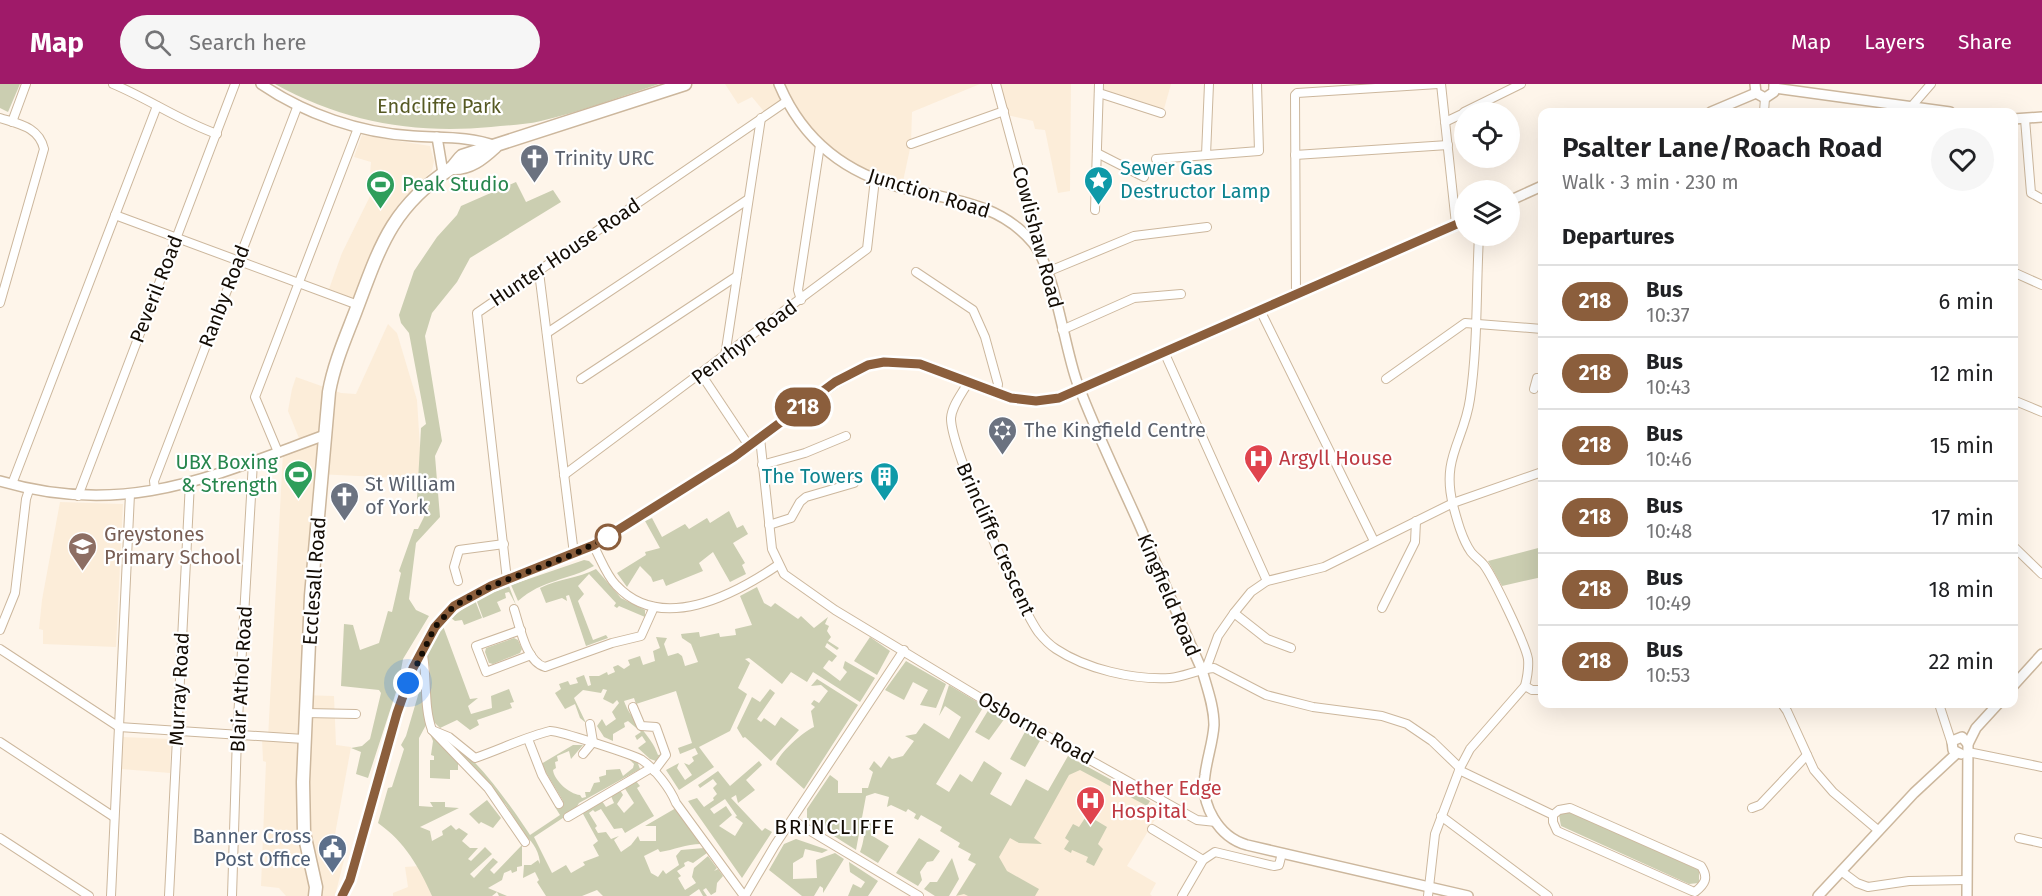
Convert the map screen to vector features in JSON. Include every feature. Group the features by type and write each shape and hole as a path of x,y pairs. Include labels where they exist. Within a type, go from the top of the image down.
{"main road":[{"name":"Ecclesall Road","path":"318,893 303,819 304,738 311,596 325,435 331,379 377,255 393,223 414,196 462,156 685,84"}],"street":[{"path":"12,122 26,84"},
{"path":"113,84 176,118 217,134"},
{"name":"Peveril Road","path":"78,496 235,84"},
{"path":"261,84 298,105 358,128 400,135 479,140 496,146"},
{"name":"Junction Road","path":"779,84 797,119 820,145 850,168 875,180 987,208 1013,224 1036,246"},
{"name":"Cowlishaw Road","path":"996,84 1034,222 1036,246 1047,272 1080,390"},
{"path":"1095,210 1099,84"},
{"path":"1206,155 1209,84"},
{"path":"1155,159 1259,151 1257,84"},
{"path":"1296,294 1294,156 1297,93 1351,87 1440,84 1454,184"},
{"path":"1484,102 1521,84"},
{"path":"1911,107 1931,84"},
{"path":"1719,108 1755,89 1771,95 1774,86 1884,108 1919,108"},
{"path":"1755,89 1762,108"},
{"path":"1099,93 1161,113"},
{"name":"Hunter House Road","path":"507,580 476,315 787,100"},
{"name":"Ranby Road","path":"155,489 154,481 298,105"},
{"path":"12,484 157,106"},
{"path":"911,144 1004,111"},
{"path":"0,117 37,133 44,149 0,303"},
{"path":"1444,122 1454,117"},
{"path":"2018,119 2042,117"},
{"path":"725,356 761,118"},
{"path":"2025,119 2031,193 2042,199"},
{"path":"278,452 255,397 358,128"},
{"path":"437,137 448,170"},
{"path":"801,300 798,290 820,145"},
{"path":"1294,156 1448,145"},
{"path":"1097,153 1144,177"},
{"name":"Penrhyn Road","path":"564,475 801,300 869,246 875,180"},
{"path":"1520,196 1538,188"},
{"path":"547,333 747,200"},
{"path":"115,215 358,304"},
{"path":"345,893 397,713 422,650 435,627 454,606 468,597 594,545 749,446 835,382 868,365 884,362 920,364 1023,400 1043,401 1080,390 1165,354 1454,225"},
{"path":"1047,272 1134,236 1207,227"},
{"path":"1429,891 1435,834 1459,769 1470,749 1525,686 1528,661 1526,647 1494,583 1485,566 1470,551 1453,503 1449,469 1470,402 1477,324 1479,246"},
{"path":"538,272 574,554"},
{"path":"916,272 973,310 985,337 998,384 997,392"},
{"path":"2018,274 2042,285"},
{"path":"581,379 737,276"},
{"path":"1062,330 1134,298 1180,294"},
{"path":"1260,310 1374,541"},
{"path":"1386,378 1465,323 1538,329"},
{"path":"1165,354 1267,581"},
{"path":"701,374 749,446"},
{"path":"1534,389 1538,378"},
{"name":"Brincliffe Crescent","path":"969,381 951,418 960,457 1021,600 1039,633 1056,649 1091,666 1136,676 1172,678 1204,669"},
{"name":"Kingfield Road","path":"1080,390 1204,669 1214,668 1266,695 1287,701 1382,716 1407,724 1432,741 1459,769 1553,815"},
{"path":"2018,402 2042,412"},
{"path":"0,481 30,490 78,496 130,494 190,482 253,462 325,435"},
{"path":"762,465 805,453 846,436"},
{"name":"Osborne Road","path":"760,438 772,549 784,574 802,589 997,708 1197,820 1216,822 1238,842 1429,891 1468,896"},
{"name":"Blair Athol Road","path":"232,896 237,736 253,462"},
{"path":"1216,822 1204,786 1214,721 1204,669 1218,636 1251,592 1267,581 1324,567 1453,503 1538,473"},
{"name":"Murray Road","path":"169,896 190,482"},
{"path":"769,525 791,518 800,502 806,497 854,483"},
{"path":"0,630 15,593 26,499 30,490"},
{"path":"111,896 130,494"},
{"path":"1382,608 1415,542 1416,521"},
{"path":"458,581 454,567 459,549 504,544"},
{"path":"594,545 614,584 633,599 654,607 681,607 715,600 755,581 778,565"},
{"path":"2018,551 2042,574"},
{"path":"514,609 531,655 538,665 545,667 612,643 633,639 645,630 654,607"},
{"path":"1234,613 1267,639 1291,648"},
{"path":"521,630 476,646 486,672 531,655"},
{"path":"0,649 118,727 237,736 304,738"},
{"path":"422,650 426,668 428,720 432,730 488,788 525,842"},
{"path":"432,730 449,737 475,758 552,731 593,742 625,755 633,755 653,769 744,896 904,650"},
{"path":"2018,680 2042,654"},
{"path":"1525,686 1538,690"},
{"path":"568,817 653,769 666,755 656,727 641,726 633,707"},
{"path":"1785,708 1814,770 1833,792 1879,831"},
{"path":"1941,708 1947,724 1961,746 1968,774 1967,896"},
{"path":"1818,896 1994,708"},
{"path":"306,713 356,714"},
{"path":"583,754 593,742 590,724"},
{"path":"528,739 542,775 559,804"},
{"path":"0,742 114,818"},
{"path":"1961,746 2022,764 2042,767"},
{"path":"1752,808 1760,805 1807,755"},
{"path":"1570,808 1701,866 1707,875 1706,881 1696,894 1557,831 1553,815 1559,810 1570,808"},
{"path":"1441,816 1548,896"},
{"path":"792,820 919,896"},
{"path":"1152,829 1203,860"},
{"path":"0,838 89,896"},
{"path":"2019,838 2042,843"},
{"path":"1182,896 1203,860 1218,852 1274,866 1279,865 1282,853"},
{"path":"1843,868 1857,883 1874,887 1909,880 1967,880"}],"shaded area":[{"path":"725,84 779,84 787,101 766,114 752,97 738,104"},
{"path":"782,84 980,84 912,112 911,144 902,186 875,175 830,151 806,127"},
{"path":"998,84 1071,84 1070,191 1058,193 1045,130 1035,129 1033,121 1007,115"},
{"path":"1094,84 1171,84 1164,109 1094,87"},
{"path":"362,135 430,146 434,161 432,171 400,202 379,235 354,299 329,289 342,253 379,178 370,175 371,162 354,157"},
{"path":"388,324 397,333 417,400 422,479 316,474 300,695 334,696 336,745 351,747 334,840 335,852 345,856 335,896 286,896 279,888 261,886 266,762 263,761 262,738 268,738 283,452 301,443 288,411 296,377 341,393 356,394"},
{"name":"Greystones Primary School","path":"60,502 123,504 116,647 43,644 43,630 39,629 42,600"},
{"path":"122,737 171,739 170,773 121,769"},
{"name":"Nether Edge Hospital","path":"1068,756 1162,808 1127,866 1156,883 1150,894 1152,896 956,896 1001,823 1023,836"},
{"path":"419,866 432,896 393,896 393,893 408,887 405,867"}],"green space":[{"path":"0,84 20,84 8,112 0,108"},
{"name":"Endcliffe Park","path":"275,84 659,84 541,121 491,127 434,129 353,116 327,108"},
{"path":"516,182 526,202 553,190 561,202 470,258 457,282 432,313 425,336 442,441 435,456 440,517 416,543 409,599 416,610 429,616 403,659 398,686 368,778 356,774 361,752 351,748 362,746 370,739 381,693 379,690 341,686 344,624 353,625 360,650 379,643 388,611 392,612 401,573 399,571 414,529 418,529 429,507 417,499 421,428 426,424 409,333 401,323 399,315 414,271 437,237 457,215 461,206"},
{"path":"729,511 737,528 743,525 748,534 733,543 745,563 742,565 746,574 730,582 713,552 699,563 703,571 666,586 663,579 653,582 640,566 627,587 617,573 646,555 645,552 660,548 645,521 652,518 662,537 685,524 689,529 707,518 710,523"},
{"path":"1538,548 1538,578 1502,586 1488,561"},
{"path":"584,560 594,566 537,588 518,601 511,585"},
{"path":"596,569 621,598 645,610 645,617 614,606 616,603 589,574 578,586 584,594 578,601 593,640 606,635 608,638 586,646 569,595 566,596 567,601 562,598 546,603 540,588"},
{"path":"509,586 516,605 509,592 505,593 506,598 497,602 501,611 483,618 476,599"},
{"path":"757,587 764,603 771,607 775,603 798,619 801,616 814,628 828,617 825,624 829,626 827,631 831,637 828,641 839,648 837,650 827,643 825,647 837,656 832,662 829,660 823,668 840,681 847,672 843,668 845,661 875,678 860,702 813,672 807,682 791,672 782,684 749,658 745,659 750,663 738,688 747,694 730,731 699,747 714,767 679,790 666,770 679,763 677,768 685,780 692,775 684,763 689,765 694,761 692,757 698,754 695,748 680,754 678,748 692,743 676,691 636,704 634,698 624,701 658,755 663,754 656,761 650,759 638,748 646,742 642,736 637,740 635,736 641,732 628,721 624,723 625,727 613,734 613,741 604,737 597,726 602,719 606,726 616,719 612,712 619,703 617,700 613,704 603,699 607,690 603,689 601,693 583,690 574,698 586,723 580,718 575,704 565,709 555,693 561,689 559,684 568,681 570,685 578,683 576,678 584,675 588,686 591,685 589,676 599,676 607,672 608,675 615,672 613,667 618,665 624,669 630,665 628,660 640,656 643,665 655,661 653,651 660,648 656,637 667,638 664,644 668,656 678,653 682,656 685,666 698,662 691,644 682,638 681,634 699,632 700,637 719,633 720,637 736,635 735,629 752,625 740,596"},
{"path":"475,600 482,618 464,625 462,620 455,621 451,618"},
{"path":"443,626 470,699 478,698 468,706 471,714 492,708 491,696 509,689 514,702 510,703 512,708 477,720 479,725 470,730 457,720 440,728 431,719 430,670 426,650"},
{"path":"870,637 890,651 877,675 854,661"},
{"path":"514,638 518,640 522,649 520,653 493,664 489,663 486,648"},
{"path":"906,661 946,684 936,708 920,705 928,690 913,682 904,700 885,690"},
{"path":"817,679 858,705 804,789 776,764 792,743 814,727 811,711 815,707 811,704 814,700 819,703 828,691 821,685 811,686"},
{"path":"949,685 984,706 936,784 949,792 960,774 972,782 984,761 1002,773 990,794 1011,806 1026,779 1048,791 1068,756 1150,801 1147,806 1080,770 1069,775 1034,838 1042,844 1019,843 1010,838 999,857 1007,871 1039,889 1035,896 968,896 964,894 956,896 976,864 968,860 971,854 958,847 960,843 940,831 942,827 921,815 918,820 914,818 916,814 908,809 906,812 891,805 887,807 889,797 875,793 866,796 856,850 807,819 807,809 830,775 838,781 838,793 862,793 862,788 868,788 873,772 869,769 874,761 881,768 889,756 892,759 903,756 914,741 905,736 916,734 924,723 949,739 961,717 945,706 939,716"},
{"path":"770,689 775,693 757,719 761,722 764,718 775,726 781,717 799,730 771,761 745,737 743,738 737,728 752,697 760,702"},
{"path":"419,692 424,692 426,725 419,738 419,806 433,807 430,802 445,802 445,807 459,808 420,827 430,831 432,841 443,835 442,831 451,825 456,830 459,828 468,834 462,841 470,848 478,848 468,859 471,861 485,847 492,854 470,874 474,878 493,858 498,862 490,870 494,874 522,845 522,866 517,867 517,871 512,873 511,870 504,873 502,880 488,888 507,896 499,896 497,892 492,896 432,896 404,847 378,823 388,788 392,787 404,749 401,745 406,736"},
{"path":"989,709 1005,718 989,740 975,732"},
{"path":"428,729 458,760 458,770 450,770 450,779 430,778 430,760 434,760 434,756 431,755 433,741"},
{"path":"1026,730 1041,739 1025,767 1010,759"},
{"path":"451,743 483,771 530,835 560,815 555,807 563,801 541,764 573,745 583,745 571,759 569,751 557,756 556,768 553,770 563,786 582,798 586,797 585,792 590,792 594,783 600,782 599,777 606,775 606,770 620,769 623,776 633,768 634,764 629,759 637,761 640,769 579,803 575,810 534,837 552,873 566,865 571,873 585,865 583,862 599,856 593,845 598,841 582,812 602,801 606,807 614,803 611,796 620,790 623,795 617,804 624,813 634,803 624,787 636,781 640,786 637,788 654,816 625,833 622,828 614,829 601,809 595,812 593,810 589,813 597,826 595,828 598,833 606,832 611,839 619,836 614,840 621,852 638,836 640,841 656,841 656,826 645,826 676,808 701,844 660,852 658,849 644,856 651,873 658,877 663,870 666,874 679,865 676,856 681,850 704,848 707,853 693,863 688,861 684,863 685,866 677,871 681,876 678,878 685,890 696,883 692,877 694,868 708,856 717,868 714,871 718,869 723,876 717,883 716,892 711,895 706,888 703,890 707,896 703,896 699,889 689,896 603,896 597,890 582,896 546,896 537,882 539,880 535,872 523,878 524,865 531,865 538,860 540,864 534,845 526,837 506,805"},
{"path":"759,761 762,765 746,780 755,790 738,803 736,795 731,798 762,831 765,828 772,832 742,878 688,801 697,798 704,807 714,800 717,794 713,788 717,784 713,779 700,788 698,785 718,771 730,786","holes":["725,799 737,816 735,817 743,823 735,836 719,826 732,815 726,806 714,814 710,809"]},
{"path":"487,800 501,818 493,828 481,822 479,824 469,814"},
{"path":"1570,812 1699,870 1699,883 1689,884 1561,826 1559,815"},
{"path":"1087,815 1107,827 1098,844 1103,849 1094,866 1086,862 1088,857 1064,849 1069,841 1065,838 1073,824 1079,827"},
{"path":"881,819 871,835 889,846 878,863 860,852 868,826 871,822"},
{"path":"919,838 940,851 933,861 927,862 920,872 922,880 918,886 896,873"},
{"path":"796,839 828,850 822,853 805,849 803,857 793,863 793,879 817,878 816,860 835,853 844,859 823,893 823,888 820,886 814,896 802,896 769,870 784,844"},
{"path":"952,858 959,879 949,896 935,896 924,889 930,882 937,882"},
{"path":"849,862 878,881 868,896 848,896 853,884 861,888 865,882 850,872"}],"bus line":[{"name":"218","path":"342,896 350,880 397,713 413,668 444,614 468,597 594,545 734,457 835,382 868,365 884,362 920,364 939,369 1011,398 1043,401 1059,398 1151,360 1454,226"}],"place":[{"name":"Trinity URC","path":"534,184"},
{"name":"Sewer Gas Destructor Lamp","path":"1099,206"},
{"name":"Peak Studio","path":"381,210"},
{"name":"The Kingfield Centre","path":"1003,456"},
{"name":"Argyll House","path":"1258,484"},
{"name":"UBX Boxing & Strength","path":"299,500"},
{"name":"The Towers","path":"884,502"},
{"name":"St William of York","path":"344,522"},
{"name":"Greystones Primary School","path":"83,572"},
{"name":"Nether Edge Hospital","path":"1090,826"},
{"name":"Banner Cross Post Office","path":"332,874"}],"district":[{"name":"BRINCLIFFE","path":"835,827"}],"route":[{"path":"408,683 413,668 435,627 444,614 454,606 491,586 574,554 608,537"}]}
